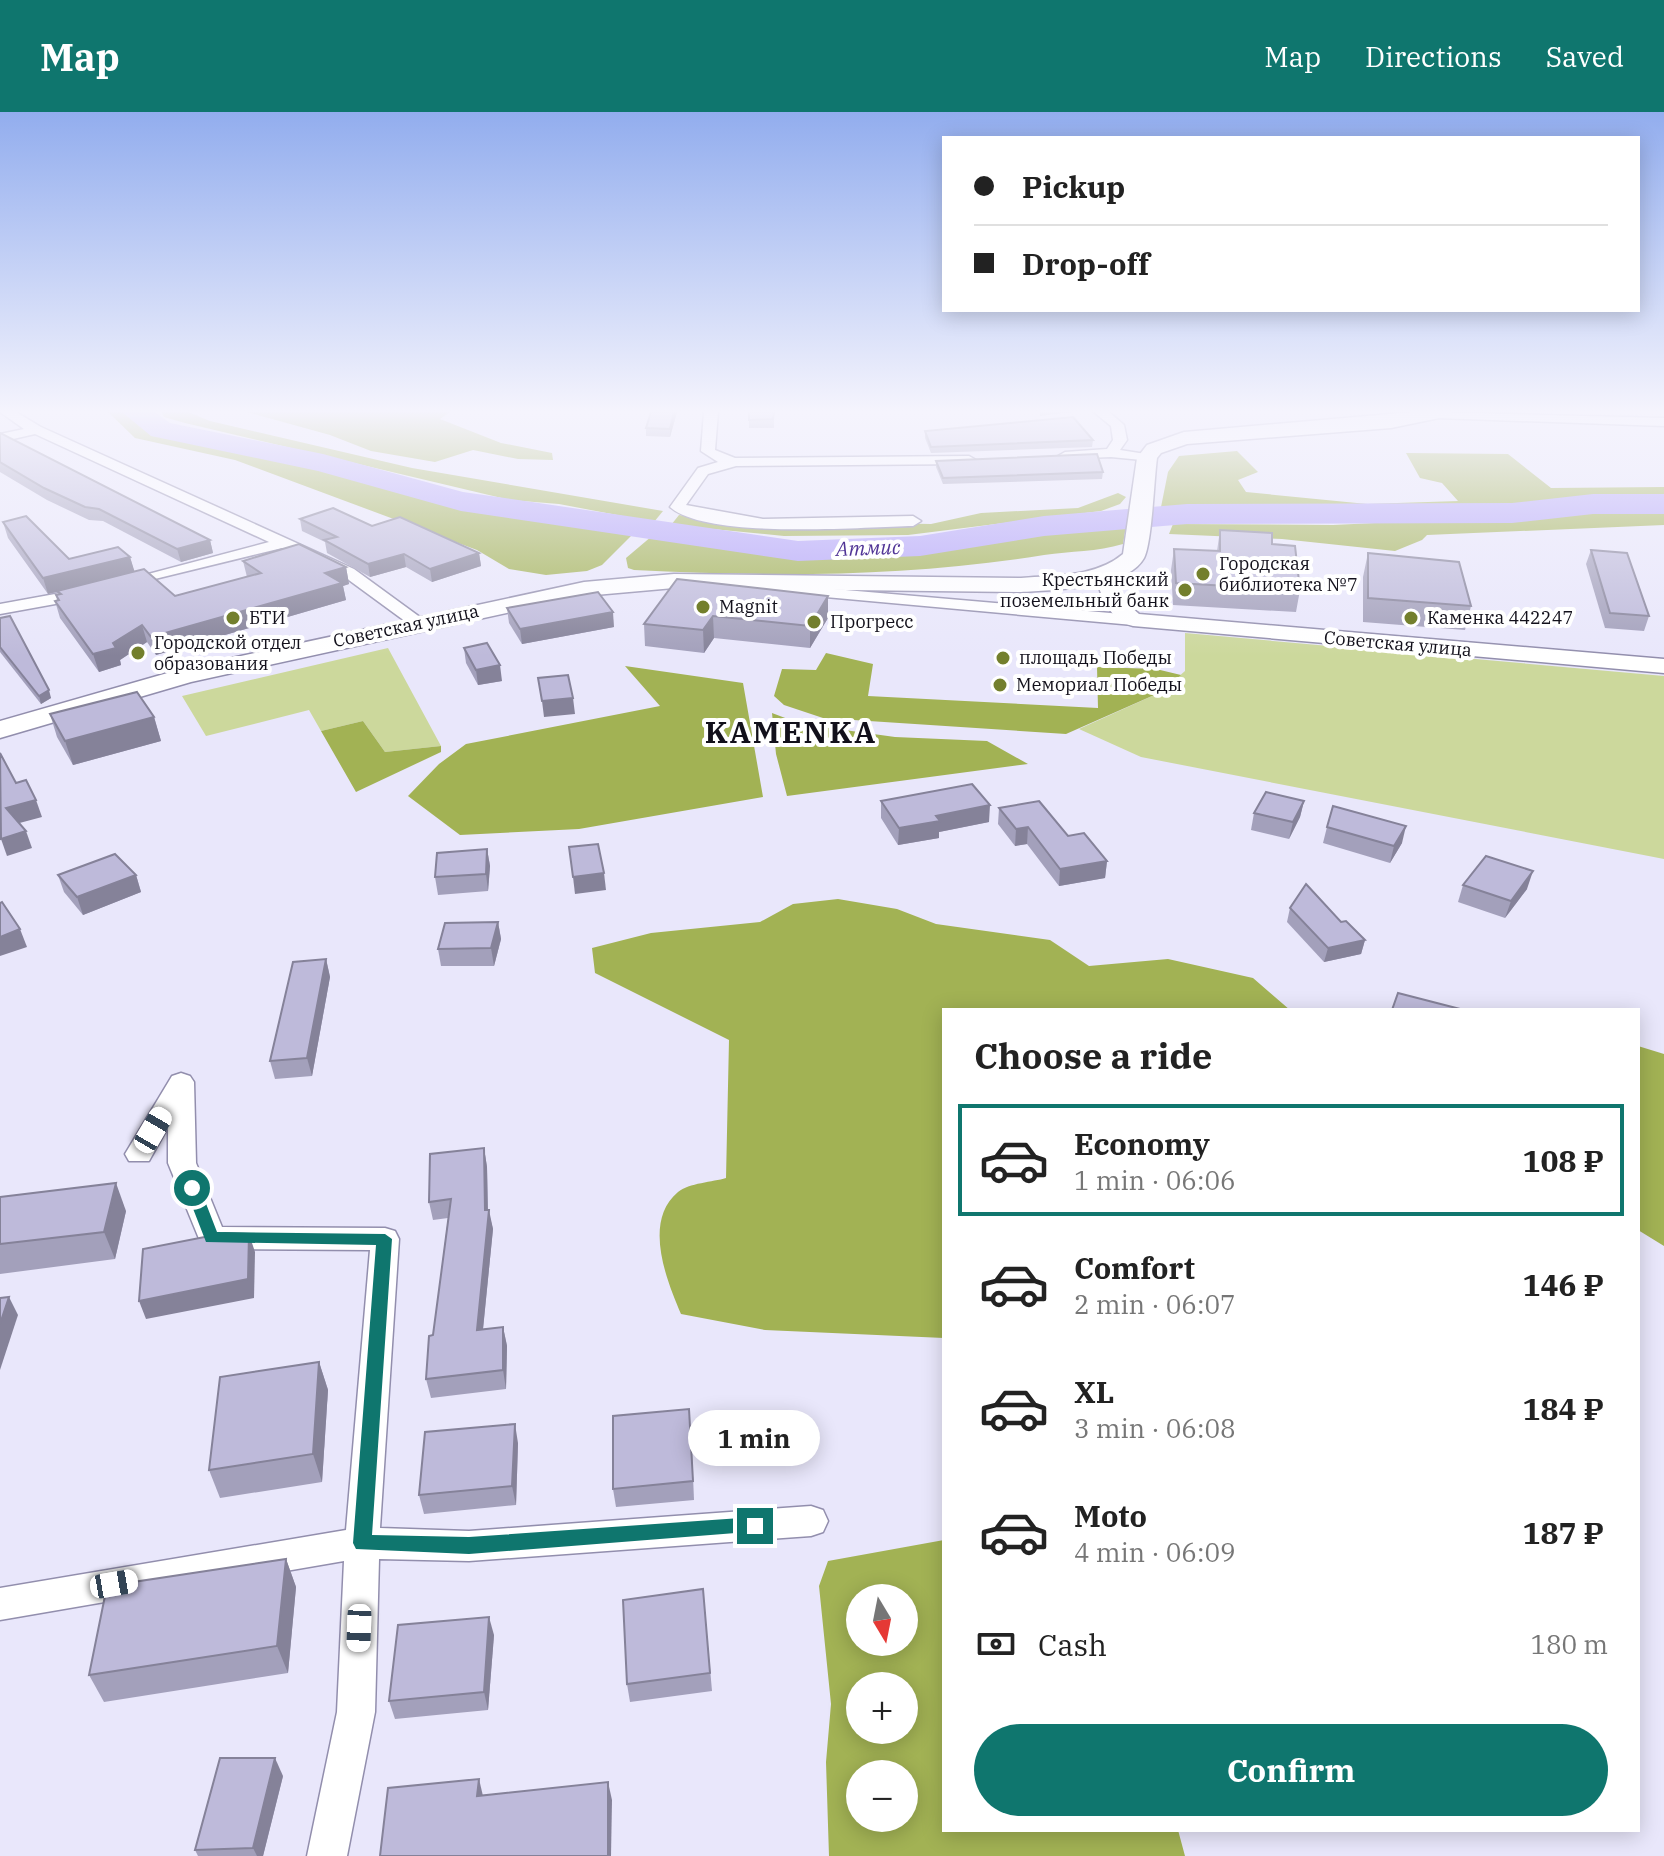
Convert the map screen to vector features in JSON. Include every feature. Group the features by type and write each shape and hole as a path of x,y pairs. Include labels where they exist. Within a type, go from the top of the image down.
{"main road":[{"path":"1118,570 1134,556 1141,493"},
{"name":"Советская улица","path":"0,730 185,676 419,623 630,582 1021,585 1075,581 1118,570"}],"street":[{"path":"178,493 348,572 419,623"},
{"path":"687,493 677,507 705,516 739,520 913,521"},
{"path":"0,609 62,600 287,542"},
{"path":"1118,570 1108,584 1113,602 1133,620"},
{"name":"Советская улица","path":"726,584 1664,666"},
{"path":"139,1154 181,1082 182,1163 212,1238 385,1239 362,1543 356,1712 327,1856"},
{"path":"0,1604 362,1543 469,1546 811,1521"}],"green space":[{"path":"325,493 407,493 464,510 637,530 602,565 587,571 546,575 509,569 477,550"},
{"path":"482,493 560,493 663,511 654,522 559,504 510,500"},
{"path":"1117,493 1126,497 1120,504 1101,511 908,535 784,536 671,525 679,515 710,520 931,524 981,513 1078,508"},
{"path":"1164,493 1260,493 1367,504 1458,501 1451,493 1664,493 1664,499 1357,511 1278,504 1184,511 1161,507"},
{"path":"1664,509 1664,525 1427,535 1395,551 1282,539 1169,534 1173,524 1333,525"},
{"path":"1126,526 1123,544 1103,549 941,568 737,574 634,570 628,568 626,558 652,536 760,552 810,555 962,548 1038,533"},
{"path":"1185,633 1664,676 1664,859 1141,757 1079,729 1161,692 1185,671"},
{"path":"388,648 441,746 385,752 363,721 321,731 309,710 206,736 182,696"},
{"path":"826,653 873,664 868,696 1098,708 1097,667 1156,669 1181,675 1161,692 1066,734 823,718 784,705 774,696 782,669 816,670"},
{"path":"625,666 743,683 763,797 579,829 460,835 408,796 439,764 466,744 660,706"},
{"path":"772,713 801,724 895,737 987,741 1028,764 787,796 776,754"},
{"path":"363,721 385,752 441,746 441,752 356,792 321,731"},
{"path":"838,899 897,909 936,924 1050,940 1089,966 1168,959 1253,978 1288,1008 942,1008 942,1338 765,1330 681,1314 664,1268 660,1234 662,1218 667,1204 678,1192 726,1178 729,1040 595,973 592,948 651,933 760,922 793,904"},
{"path":"1640,1047 1664,1054 1664,1246 1640,1231"},
{"path":"942,1540 942,1832 1179,1832 1185,1856 829,1856 826,1762 831,1704 819,1586 828,1561"}],"building":[{"path":"56,493 119,493 210,540 177,549 99,509 85,507"},
{"path":"333,508 372,526 400,517 479,553 430,569 404,554 368,564 324,540 337,537 300,519"},
{"path":"26,516 69,559 118,547 130,557 43,578 3,522"},
{"path":"1220,530 1272,533 1272,544 1295,546 1300,590 1176,583 1174,549 1220,551"},
{"path":"299,544 346,567 325,573 342,583 151,637 142,625 113,643 116,648 93,654 55,601 59,600 56,595 61,594 57,591 144,569 175,596 261,573 243,561"},
{"path":"1591,550 1627,553 1649,616 1610,613"},
{"path":"1368,553 1459,562 1471,606 1368,598"},
{"path":"677,579 828,596 810,626 713,616 703,630 644,624"},
{"path":"598,592 613,612 520,629 507,608"},
{"path":"10,616 49,690 39,696 0,647 0,618"},
{"path":"487,643 500,665 476,670 464,648"},
{"path":"568,675 573,698 542,701 538,678"},
{"path":"137,692 154,717 65,741 50,714"},
{"path":"0,753 16,783 26,780 36,800 6,808 26,831 1,839"},
{"path":"972,784 990,805 936,816 940,821 899,828 881,801"},
{"path":"1266,792 1304,801 1293,822 1254,813"},
{"path":"1039,801 1068,836 1084,833 1107,861 1060,869 1028,827 1016,829 999,808"},
{"path":"1333,806 1406,826 1394,846 1327,827"},
{"path":"598,844 604,873 573,877 569,847"},
{"path":"487,849 486,874 435,877 437,853"},
{"path":"115,854 136,875 77,897 58,875"},
{"path":"1486,856 1533,871 1511,901 1463,885"},
{"path":"1306,884 1341,922 1346,921 1365,940 1328,948 1290,908"},
{"path":"0,903 20,929 0,937"},
{"path":"498,922 491,948 438,949 445,923"},
{"path":"326,959 307,1058 270,1061 293,962"},
{"path":"1398,993 1456,1008 1393,1008"},
{"path":"484,1148 485,1210 489,1210 477,1330 503,1327 503,1370 426,1379 429,1336 433,1335 451,1199 429,1202 430,1154"},
{"path":"116,1183 104,1232 0,1244 0,1197"},
{"path":"225,1233 249,1234 248,1279 139,1301 143,1249"},
{"path":"9,1297 0,1324 0,1298"},
{"path":"319,1362 313,1454 209,1470 220,1377"},
{"path":"689,1409 693,1481 613,1489 613,1416"},
{"path":"515,1424 512,1486 419,1495 425,1432"},
{"path":"286,1559 277,1646 89,1675 107,1586"},
{"path":"703,1589 710,1673 627,1684 623,1600"},
{"path":"489,1617 484,1692 389,1701 398,1625"},
{"path":"220,1758 275,1758 253,1848 195,1850"},
{"path":"479,1779 477,1796 608,1782 608,1856 380,1856 388,1788"}],"waterway":[{"name":"Атмис","path":"433,493 461,501 798,551 920,546 1044,526 1187,514 1512,513 1593,504 1664,504"}],"place":[{"name":"Городская библиотека №7","path":"1203,574"},
{"name":"Крестьянский поземельный банк","path":"1185,590"},
{"name":"Magnit","path":"703,607"},
{"name":"БТИ","path":"233,618"},
{"name":"Каменка 442247","path":"1411,618"},
{"name":"Прогресс","path":"814,622"},
{"name":"Городской отдел образования","path":"138,653"},
{"name":"площадь Победы","path":"1003,658"},
{"name":"Мемориал Победы","path":"1000,685"}],"district":[{"name":"KAMENKA","path":"791,733"}],"route":[{"path":"192,1188 212,1238 385,1239 362,1543 469,1546 755,1526"}]}
